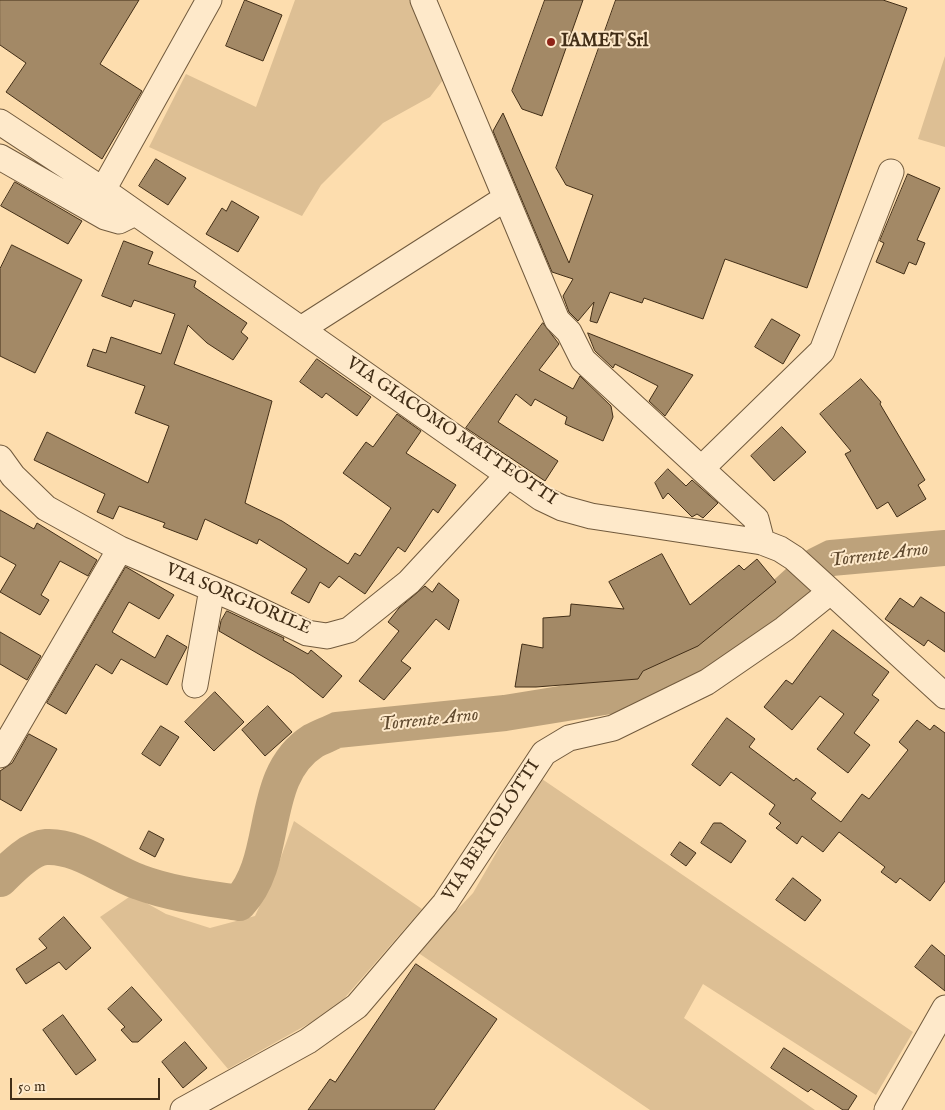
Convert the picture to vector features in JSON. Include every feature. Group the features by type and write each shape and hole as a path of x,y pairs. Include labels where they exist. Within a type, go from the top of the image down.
{"street":[{"path":"103,190 209,0"},
{"path":"423,0 547,301 557,320 569,332 584,360 756,520 762,542"},
{"name":"VIA GIACOMO MATTEOTTI","path":"0,122 103,190 541,498 562,508 591,516 762,542 780,549 794,558 945,696"},
{"path":"0,157 105,217 119,221 135,213"},
{"path":"702,468 822,351 891,172"},
{"path":"302,329 506,198"},
{"name":"VIA SORGIORILE","path":"0,458 13,476 46,508 120,549 307,633 327,636 349,630 409,582 508,475"},
{"path":"0,755 120,549"},
{"name":"VIA BERTOLOTTI","path":"183,1110 308,1041 357,1006 445,903 544,753 569,738 613,728 707,682 777,634 826,588"},
{"path":"195,685 212,589"},
{"path":"887,1110 945,1008"}],"shaded area":[{"path":"295,0 415,0 446,76 430,97 383,123 321,185 302,216 149,147 186,74 256,107"},
{"path":"945,56 945,147 918,139"},
{"path":"542,779 913,1032 876,1095 703,984 684,1018 815,1110 650,1110 417,952 473,893 528,798"},
{"path":"294,821 422,909 335,1009 228,1069 100,917 132,895 166,914 210,928 255,916 276,871"}],"building":[{"path":"0,0 139,0 100,64 142,91 102,159 6,92 26,63 0,45"},
{"path":"245,0 282,15 263,61 226,46"},
{"path":"545,0 583,0 542,116 522,109 512,91"},
{"path":"616,0 883,0 907,8 807,288 725,259 703,319 644,298 642,303 610,292 597,323 590,321 594,302 578,321 569,312 563,296 573,279 552,272 493,131 503,113 569,263 593,195 566,185 556,168"},
{"path":"156,159 186,178 168,205 139,186"},
{"path":"908,174 940,188 917,240 925,243 916,265 909,262 904,274 876,262 884,243 880,241"},
{"path":"15,182 82,221 68,244 1,206"},
{"path":"232,201 259,217 238,252 206,234 222,208 226,211"},
{"path":"124,241 153,252 148,264 196,281 194,287 247,323 241,332 248,338 233,360 207,343 188,325 174,364 272,401 245,503 282,521 348,564 355,553 360,556 391,508 343,473 366,442 373,447 397,414 421,431 406,453 456,485 438,513 433,509 405,552 398,547 365,594 339,576 329,588 320,582 309,603 291,593 307,569 259,539 257,544 205,519 197,540 163,527 165,523 119,506 113,519 97,512 105,494 34,460 47,432 148,483 169,426 135,413 145,386 87,366 93,349 106,353 111,337 161,354 175,314 134,300 131,307 102,296"},
{"path":"12,245 82,280 35,373 0,356 0,269"},
{"path":"772,319 800,335 783,364 755,347"},
{"path":"543,323 559,344 539,370 573,389 580,376 611,406 613,417 603,441 565,424 567,417 535,399 531,406 516,394 498,422 558,461 545,481 466,428"},
{"path":"588,333 693,375 665,416 649,401 658,386 615,364 613,368 595,351"},
{"path":"317,359 371,397 357,416 326,393 322,398 300,382"},
{"path":"861,379 881,402 880,404 925,480 918,485 926,499 897,517 888,502 877,509 845,454 851,451 820,414"},
{"path":"782,427 806,452 774,481 751,456"},
{"path":"668,469 686,486 692,480 718,503 703,518 697,514 692,517 668,493 663,499 655,483"},
{"path":"0,510 34,529 37,523 97,560 88,576 60,561 41,595 49,600 40,615 0,592 16,565 0,556"},
{"path":"662,554 690,605 739,565 744,570 757,559 776,582 698,646 643,671 638,679 515,687 522,644 543,648 543,618 570,616 571,604 624,609 609,582"},
{"path":"126,567 174,595 159,619 129,602 112,632 155,658 167,635 187,647 167,685 121,659 112,674 96,664 66,714 47,703"},
{"path":"439,583 459,600 449,630 436,619 401,661 411,668 384,700 359,681 399,631 388,622 399,608 425,586 432,592"},
{"path":"921,597 945,613 945,652 928,640 924,646 885,619 900,598 913,607"},
{"path":"227,611 284,638 283,640 308,654 311,650 342,676 323,698 293,674 219,631 221,621"},
{"path":"833,630 889,672 872,695 879,700 854,733 870,745 848,773 817,749 844,714 820,696 792,730 764,707 786,680 792,684"},
{"path":"0,632 41,656 27,680 0,664"},
{"path":"215,692 244,722 214,751 185,722"},
{"path":"268,706 292,732 265,756 242,730"},
{"path":"727,718 755,739 749,747 794,781 796,778 816,793 811,799 841,822 862,794 869,799 908,750 899,742 917,720 930,730 934,725 945,733 945,881 930,901 900,878 896,883 881,872 885,867 839,832 823,852 802,836 797,844 776,828 781,823 769,814 775,805 731,772 720,786 692,765"},
{"path":"161,726 179,737 160,766 142,754"},
{"path":"29,734 57,749 21,811 0,799 0,771 12,763"},
{"path":"714,823 721,823 746,841 731,863 701,843"},
{"path":"149,831 164,839 155,857 140,849"},
{"path":"680,842 696,853 686,866 671,855"},
{"path":"793,878 821,900 805,921 776,900"},
{"path":"64,917 91,948 66,970 59,962 26,984 16,969 47,948 39,939"},
{"path":"932,945 945,956 945,991 915,967"},
{"path":"416,964 497,1019 434,1110 308,1110 330,1079 335,1082"},
{"path":"132,987 162,1020 138,1042 132,1042 121,1030 125,1027 108,1009"},
{"path":"63,1015 96,1060 76,1075 43,1030"},
{"path":"185,1042 207,1068 183,1088 162,1062"},
{"path":"784,1048 857,1096 848,1110 843,1110 811,1089 808,1092 771,1068"}],"waterway":[{"name":"Torrente Arno","path":"0,879 21,859 34,851 46,847 58,848 70,850 128,878 163,890 239,903 252,885 260,864 276,796 284,775 295,756 313,741 337,730 505,713 647,690 733,641 817,565 831,558 945,548"}],"place":[{"name":"IAMET Srl","path":"551,42"}]}
